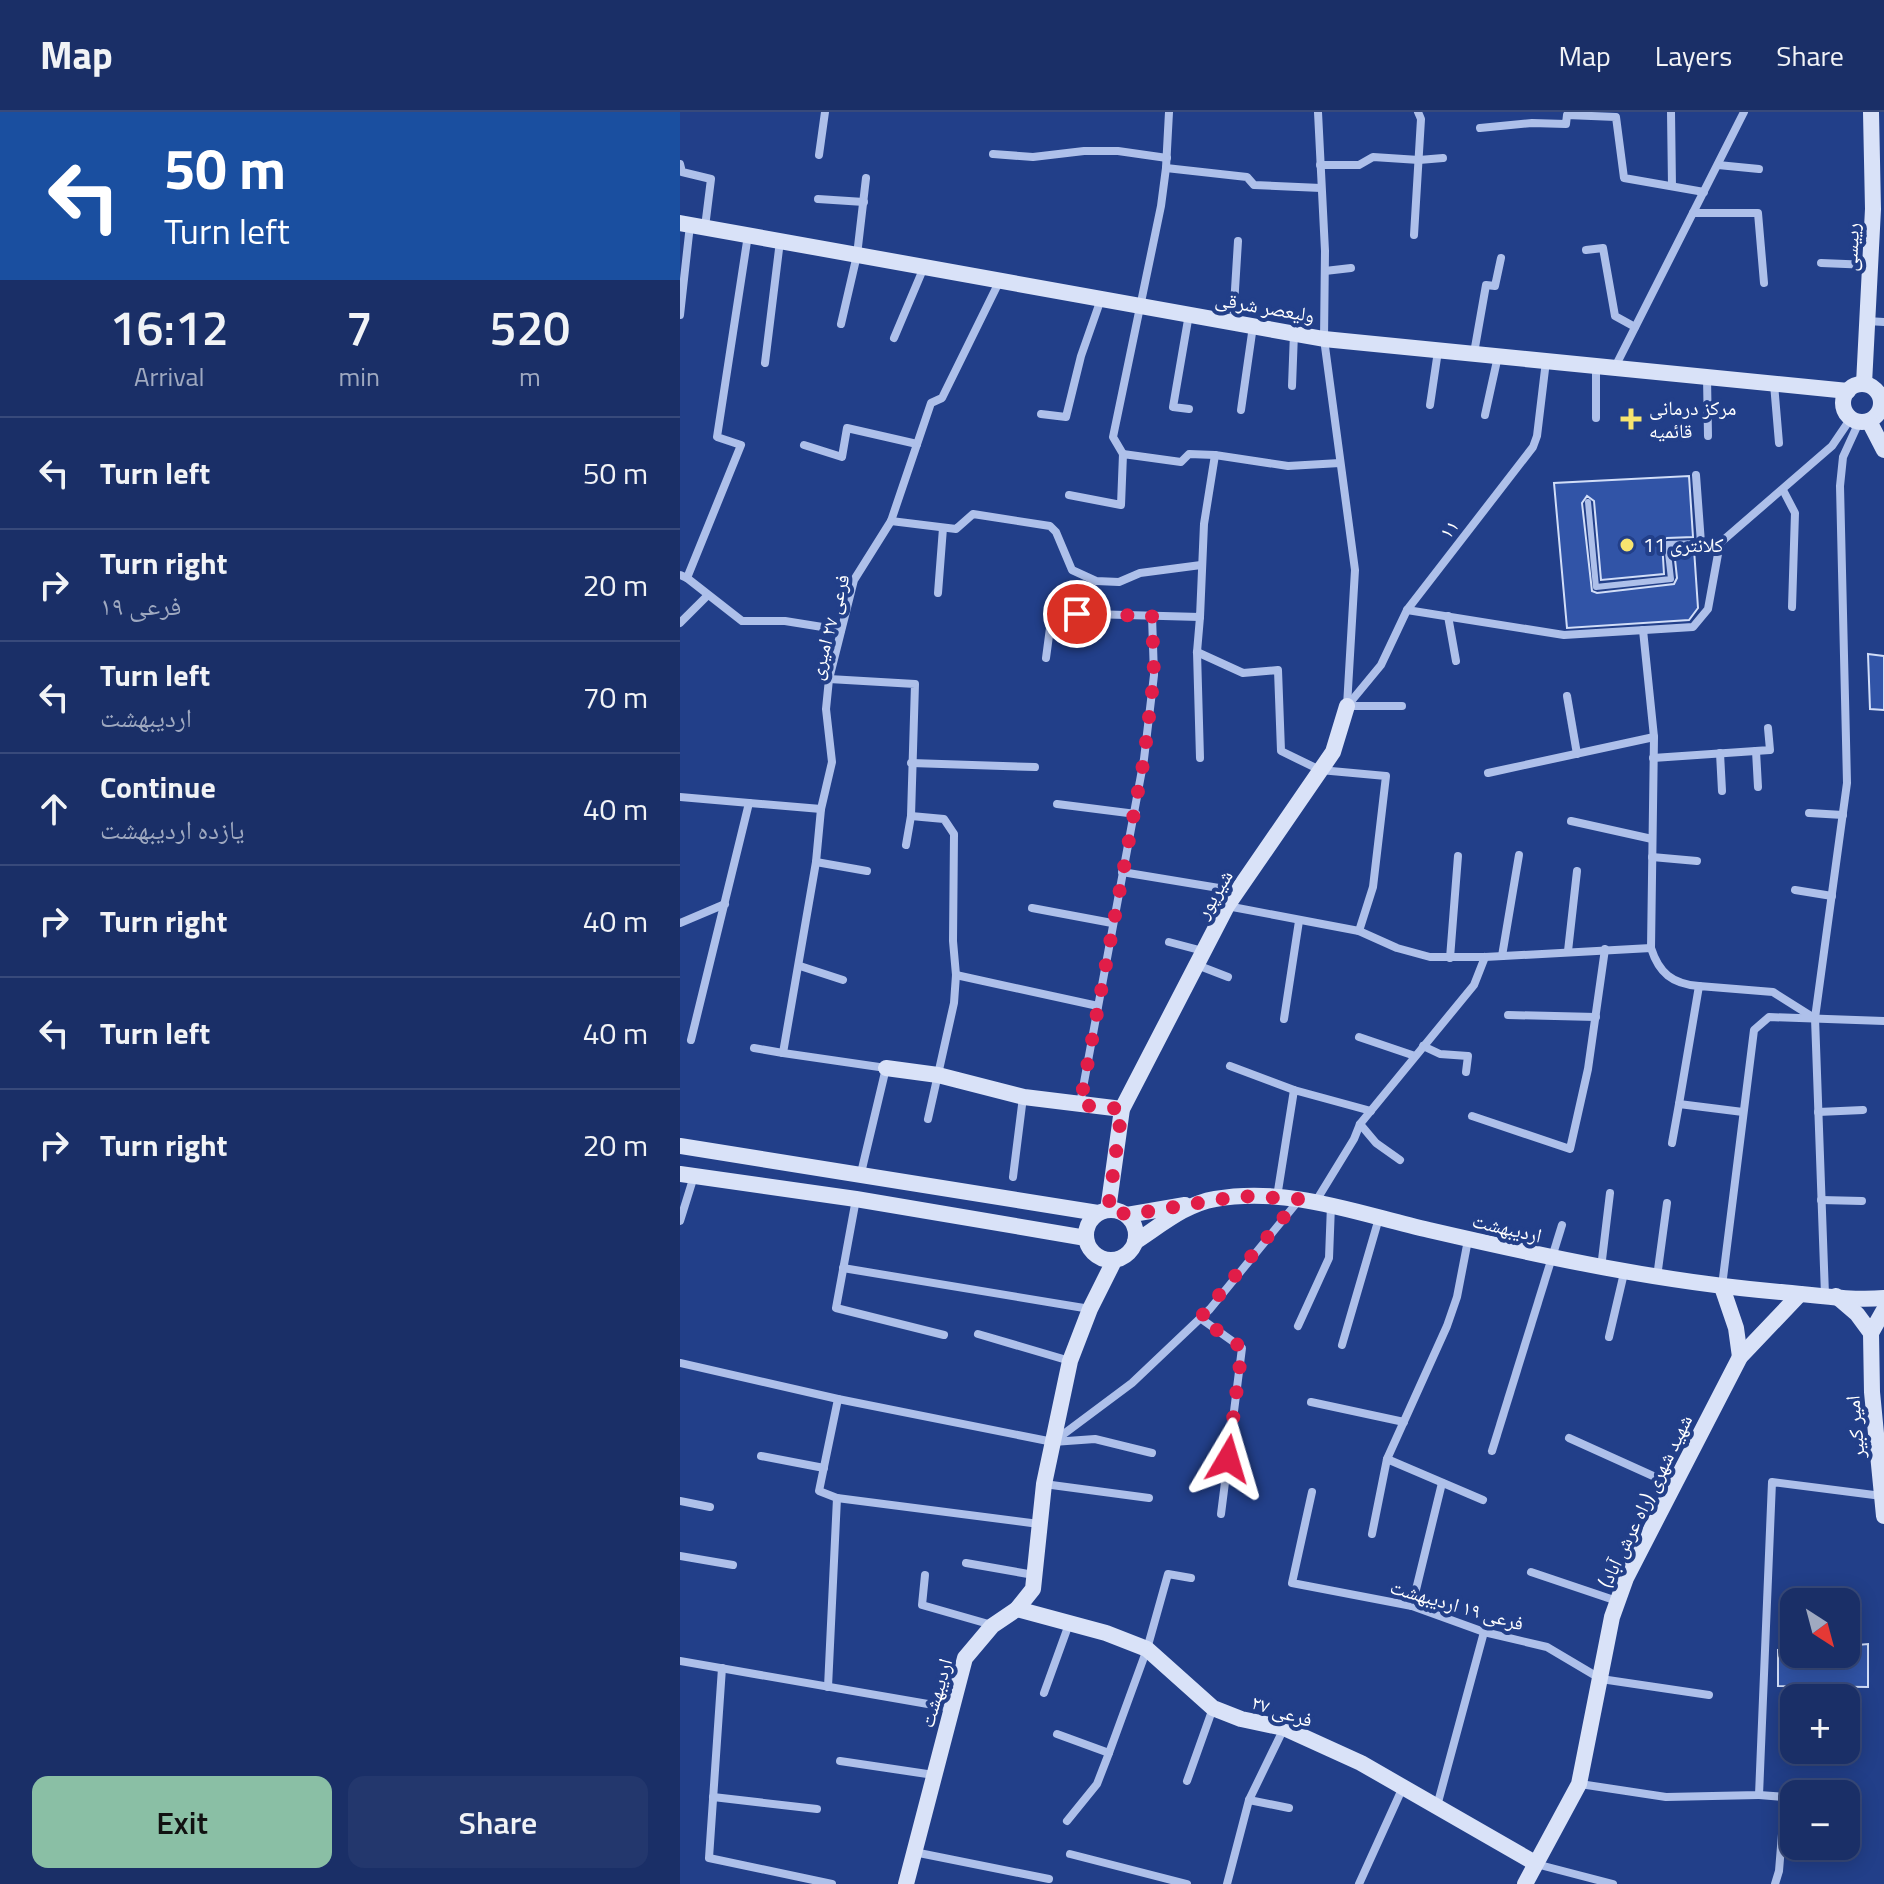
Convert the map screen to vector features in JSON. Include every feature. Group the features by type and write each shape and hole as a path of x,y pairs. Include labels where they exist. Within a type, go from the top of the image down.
{"main road":[{"name":"رییسی","path":"1864,384 1867,321 1874,276 1873,209 1878,148 1871,112"},
{"name":"ولیعصر شرقی","path":"692,225 1324,339 1848,391"},
{"path":"1860,420 1880,410 1882,401 1878,392 1864,384 1848,391 1843,406 1860,420 1884,450"},
{"name":"شیرپور","path":"1103,1212 1122,1109 1227,906 1333,752 1347,706"},
{"path":"886,1068 938,1075 1024,1097 1122,1109"},
{"path":"680,1146 1103,1212 1118,1211 1127,1215 1133,1223 1135,1242"},
{"path":"687,1175 856,1199 1086,1238"},
{"name":"اردیبهشت","path":"906,1884 965,1658 992,1626 1017,1609 1033,1589 1044,1484 1070,1361 1090,1309 1114,1261 1131,1251 1135,1242 1195,1204 1240,1196 1315,1202 1600,1269 1722,1287 1884,1298"},
{"path":"1127,1215 1195,1204"},
{"path":"1103,1212 1091,1220 1086,1238 1095,1255 1114,1261"},
{"path":"1722,1287 1736,1328 1740,1357"},
{"name":"شهید شهری (راه عرش آباد)","path":"1525,1884 1579,1784 1612,1617 1626,1578 1740,1357 1800,1294"},
{"path":"1830,1296 1857,1314 1871,1333 1884,1310"},
{"name":"امیر کبیر","path":"1871,1333 1870,1360 1882,1466 1884,1516"},
{"name":"فرعی ۲۷","path":"1017,1609 1106,1633 1147,1649 1213,1708 1241,1719 1284,1728 1361,1763 1535,1863"}],"street":[{"path":"819,155 825,112"},
{"path":"1069,495 1121,505 1123,454 1113,437 1166,168 1169,112"},
{"path":"1318,112 1325,271 1324,339 1355,570 1347,706 1402,706"},
{"path":"1414,235 1421,119 1418,112"},
{"path":"1671,112 1672,186"},
{"path":"1615,367 1744,112"},
{"path":"1480,128 1532,123 1566,124 1567,115 1616,117 1624,178 1704,192"},
{"path":"993,154 1033,157 1118,151 1167,158"},
{"path":"1320,165 1359,165 1373,157 1443,158"},
{"path":"680,164 682,172 711,179 692,225 680,315"},
{"path":"1718,165 1759,169"},
{"path":"1166,168 1247,177 1254,185 1321,188"},
{"path":"841,324 857,255 866,178"},
{"path":"818,199 864,202"},
{"path":"1693,213 1758,213 1764,283"},
{"path":"749,234 717,437 741,445 684,576 742,621 785,621 841,630"},
{"path":"765,363 780,240"},
{"path":"1233,322 1238,241"},
{"path":"1586,250 1603,248 1615,316 1635,327"},
{"path":"1474,353 1486,285 1495,286 1501,258"},
{"path":"1821,263 1874,276"},
{"path":"894,338 924,267"},
{"path":"1325,271 1351,268"},
{"name":"فرعی ۲۷ امیری","path":"783,1053 800,966 821,809 832,762 826,709 829,679 854,580 891,521 931,403 942,398 1000,280"},
{"path":"1041,414 1066,417 1081,356 1101,298"},
{"path":"1189,314 1173,407 1189,409"},
{"path":"1867,321 1884,322"},
{"path":"1241,410 1253,326"},
{"path":"1292,386 1294,333"},
{"path":"1430,405 1439,350"},
{"path":"1485,415 1498,356"},
{"name":"۱۱","path":"1347,706 1381,665 1407,610 1533,447 1546,360"},
{"path":"1596,365 1596,418"},
{"path":"1707,376 1708,436"},
{"path":"1774,383 1779,443"},
{"path":"1407,610 1564,635 1693,627 1708,609 1720,543 1860,420"},
{"path":"1830,1296 1821,1200 1815,1018 1847,783 1840,486 1843,457 1860,420"},
{"path":"804,445 842,457 847,428 917,444"},
{"path":"1123,454 1181,462 1189,454 1288,466 1340,463"},
{"path":"1200,758 1197,652 1201,565 1215,455"},
{"path":"1696,475 1701,543 1720,543"},
{"path":"1783,490 1795,513 1792,607"},
{"path":"891,521 956,529 973,514 1050,526 1056,532 1072,570 1096,581 1119,582 1140,573 1201,565"},
{"path":"938,593 943,528"},
{"path":"680,623 707,596"},
{"path":"1046,658 1052,613 1200,617"},
{"path":"1080,1105 1112,923 1136,814 1154,675 1152,616"},
{"path":"1448,616 1456,661"},
{"path":"1643,630 1654,737 1651,948 1656,964 1667,977 1682,985 1773,992 1815,1018"},
{"path":"1197,652 1243,673 1278,670 1281,751 1320,770 1386,776 1373,887 1359,931"},
{"path":"829,679 915,684 911,816 906,845"},
{"path":"1567,696 1577,754"},
{"path":"1653,758 1770,750 1768,728"},
{"path":"1488,773 1654,737"},
{"path":"1756,751 1758,787"},
{"path":"1720,753 1722,791"},
{"path":"911,763 1035,767"},
{"path":"680,797 821,809"},
{"path":"691,1040 749,803"},
{"path":"1057,804 1136,814"},
{"path":"1809,813 1843,815"},
{"path":"911,816 944,819 954,834 954,1003 928,1119"},
{"path":"1571,821 1652,839"},
{"path":"1502,956 1519,855"},
{"path":"1450,958 1458,856"},
{"path":"1652,857 1697,861"},
{"path":"816,862 867,871"},
{"path":"1568,951 1577,871"},
{"path":"1122,872 1237,891"},
{"path":"1795,890 1832,896"},
{"path":"680,923 725,904"},
{"path":"1227,906 1359,931 1397,948 1430,957 1651,948"},
{"path":"1032,908 1112,923"},
{"path":"1284,1019 1299,921"},
{"path":"1169,942 1228,977"},
{"path":"1472,1116 1570,1149 1588,1069 1605,949"},
{"path":"1053,1442 1132,1383 1315,1202 1360,1124 1474,985 1485,957"},
{"path":"800,966 843,980"},
{"path":"956,975 1098,1006"},
{"path":"1672,1143 1699,986"},
{"path":"1508,1015 1596,1017"},
{"path":"1722,1287 1754,1030 1769,1017 1884,1021"},
{"path":"1359,1037 1415,1056"},
{"path":"1423,1046 1440,1054 1468,1056 1466,1072"},
{"path":"754,1048 886,1068 861,1173"},
{"path":"1230,1066 1294,1090 1371,1111"},
{"path":"1277,1198 1294,1090"},
{"path":"1013,1177 1024,1097"},
{"path":"1679,1104 1743,1112"},
{"path":"1818,1112 1863,1110"},
{"path":"1360,1124 1376,1143 1400,1160"},
{"path":"680,1221 687,1175"},
{"path":"1600,1269 1610,1193"},
{"path":"856,1199 836,1308 944,1335"},
{"path":"1821,1200 1862,1201"},
{"path":"1298,1326 1329,1258 1315,1202"},
{"path":"1657,1278 1667,1203"},
{"path":"1342,1345 1379,1218"},
{"path":"1492,1451 1562,1225"},
{"path":"1372,1534 1387,1459 1447,1326 1457,1297 1468,1239"},
{"path":"843,1268 1090,1309"},
{"path":"1609,1337 1624,1273"},
{"path":"1200,1318 1242,1348 1221,1514"},
{"path":"978,1334 1070,1361"},
{"path":"680,1363 838,1399 1053,1442 1095,1439 1152,1453"},
{"path":"838,1399 819,1491 837,1498 1039,1524"},
{"path":"1311,1402 1404,1422"},
{"path":"1569,1438 1673,1485"},
{"path":"761,1456 824,1468"},
{"path":"1387,1459 1483,1500"},
{"path":"1759,1795 1772,1482 1882,1496"},
{"path":"1412,1606 1442,1483"},
{"path":"1044,1484 1149,1498"},
{"name":"فرعی ۱۹ اردیبهشت","path":"1312,1492 1292,1583 1412,1606 1484,1632 1547,1647 1601,1679"},
{"path":"828,1687 837,1498"},
{"path":"680,1501 710,1507"},
{"path":"680,1556 733,1565"},
{"path":"966,1563 1034,1575"},
{"path":"1531,1572 1618,1601"},
{"path":"1067,1821 1097,1784 1147,1649 1168,1574 1191,1578"},
{"path":"925,1575 922,1605 992,1626"},
{"path":"1044,1693 1070,1623"},
{"path":"1437,1807 1484,1632"},
{"path":"680,1661 951,1708"},
{"path":"722,1668 709,1858 798,1880 832,1884"},
{"path":"1601,1679 1709,1695"},
{"path":"1187,1781 1213,1708"},
{"path":"1227,1884 1249,1800 1284,1728"},
{"path":"1057,1734 1109,1753"},
{"path":"840,1761 934,1775"},
{"path":"1579,1784 1666,1797 1785,1797 1779,1871 1775,1884"},
{"path":"1359,1884 1403,1787"},
{"path":"713,1797 817,1809"},
{"path":"1249,1800 1289,1808"},
{"path":"914,1852 1049,1879"},
{"path":"1070,1854 1187,1884"},
{"path":"1535,1863 1613,1884"}],"lane":[{"path":"1588,502 1596,587 1671,579 1667,544 1701,543"}],"building":[{"name":"کلانتری 11","path":"1689,476 1693,537 1662,541 1664,574 1601,580 1594,501 1587,496 1582,503 1592,591 1597,593 1674,584 1677,578 1674,550 1694,549 1698,608 1689,620 1567,628 1554,483"},
{"path":"1868,654 1884,656 1884,710 1870,709"},
{"path":"1868,1644 1868,1687 1860,1687 1860,1684 1778,1686 1778,1650 1780,1668 1860,1668 1860,1645"}],"place":[{"name":"مرکز درمانی قائمیه","path":"1631,419"},
{"name":"کلانتری 11","path":"1627,545"}],"route":[{"path":"1077,614 1152,616 1154,675 1136,814 1112,923 1080,1105 1122,1109 1108,1210 1127,1215 1240,1196 1299,1199 1200,1318 1242,1348 1228,1459"}]}
